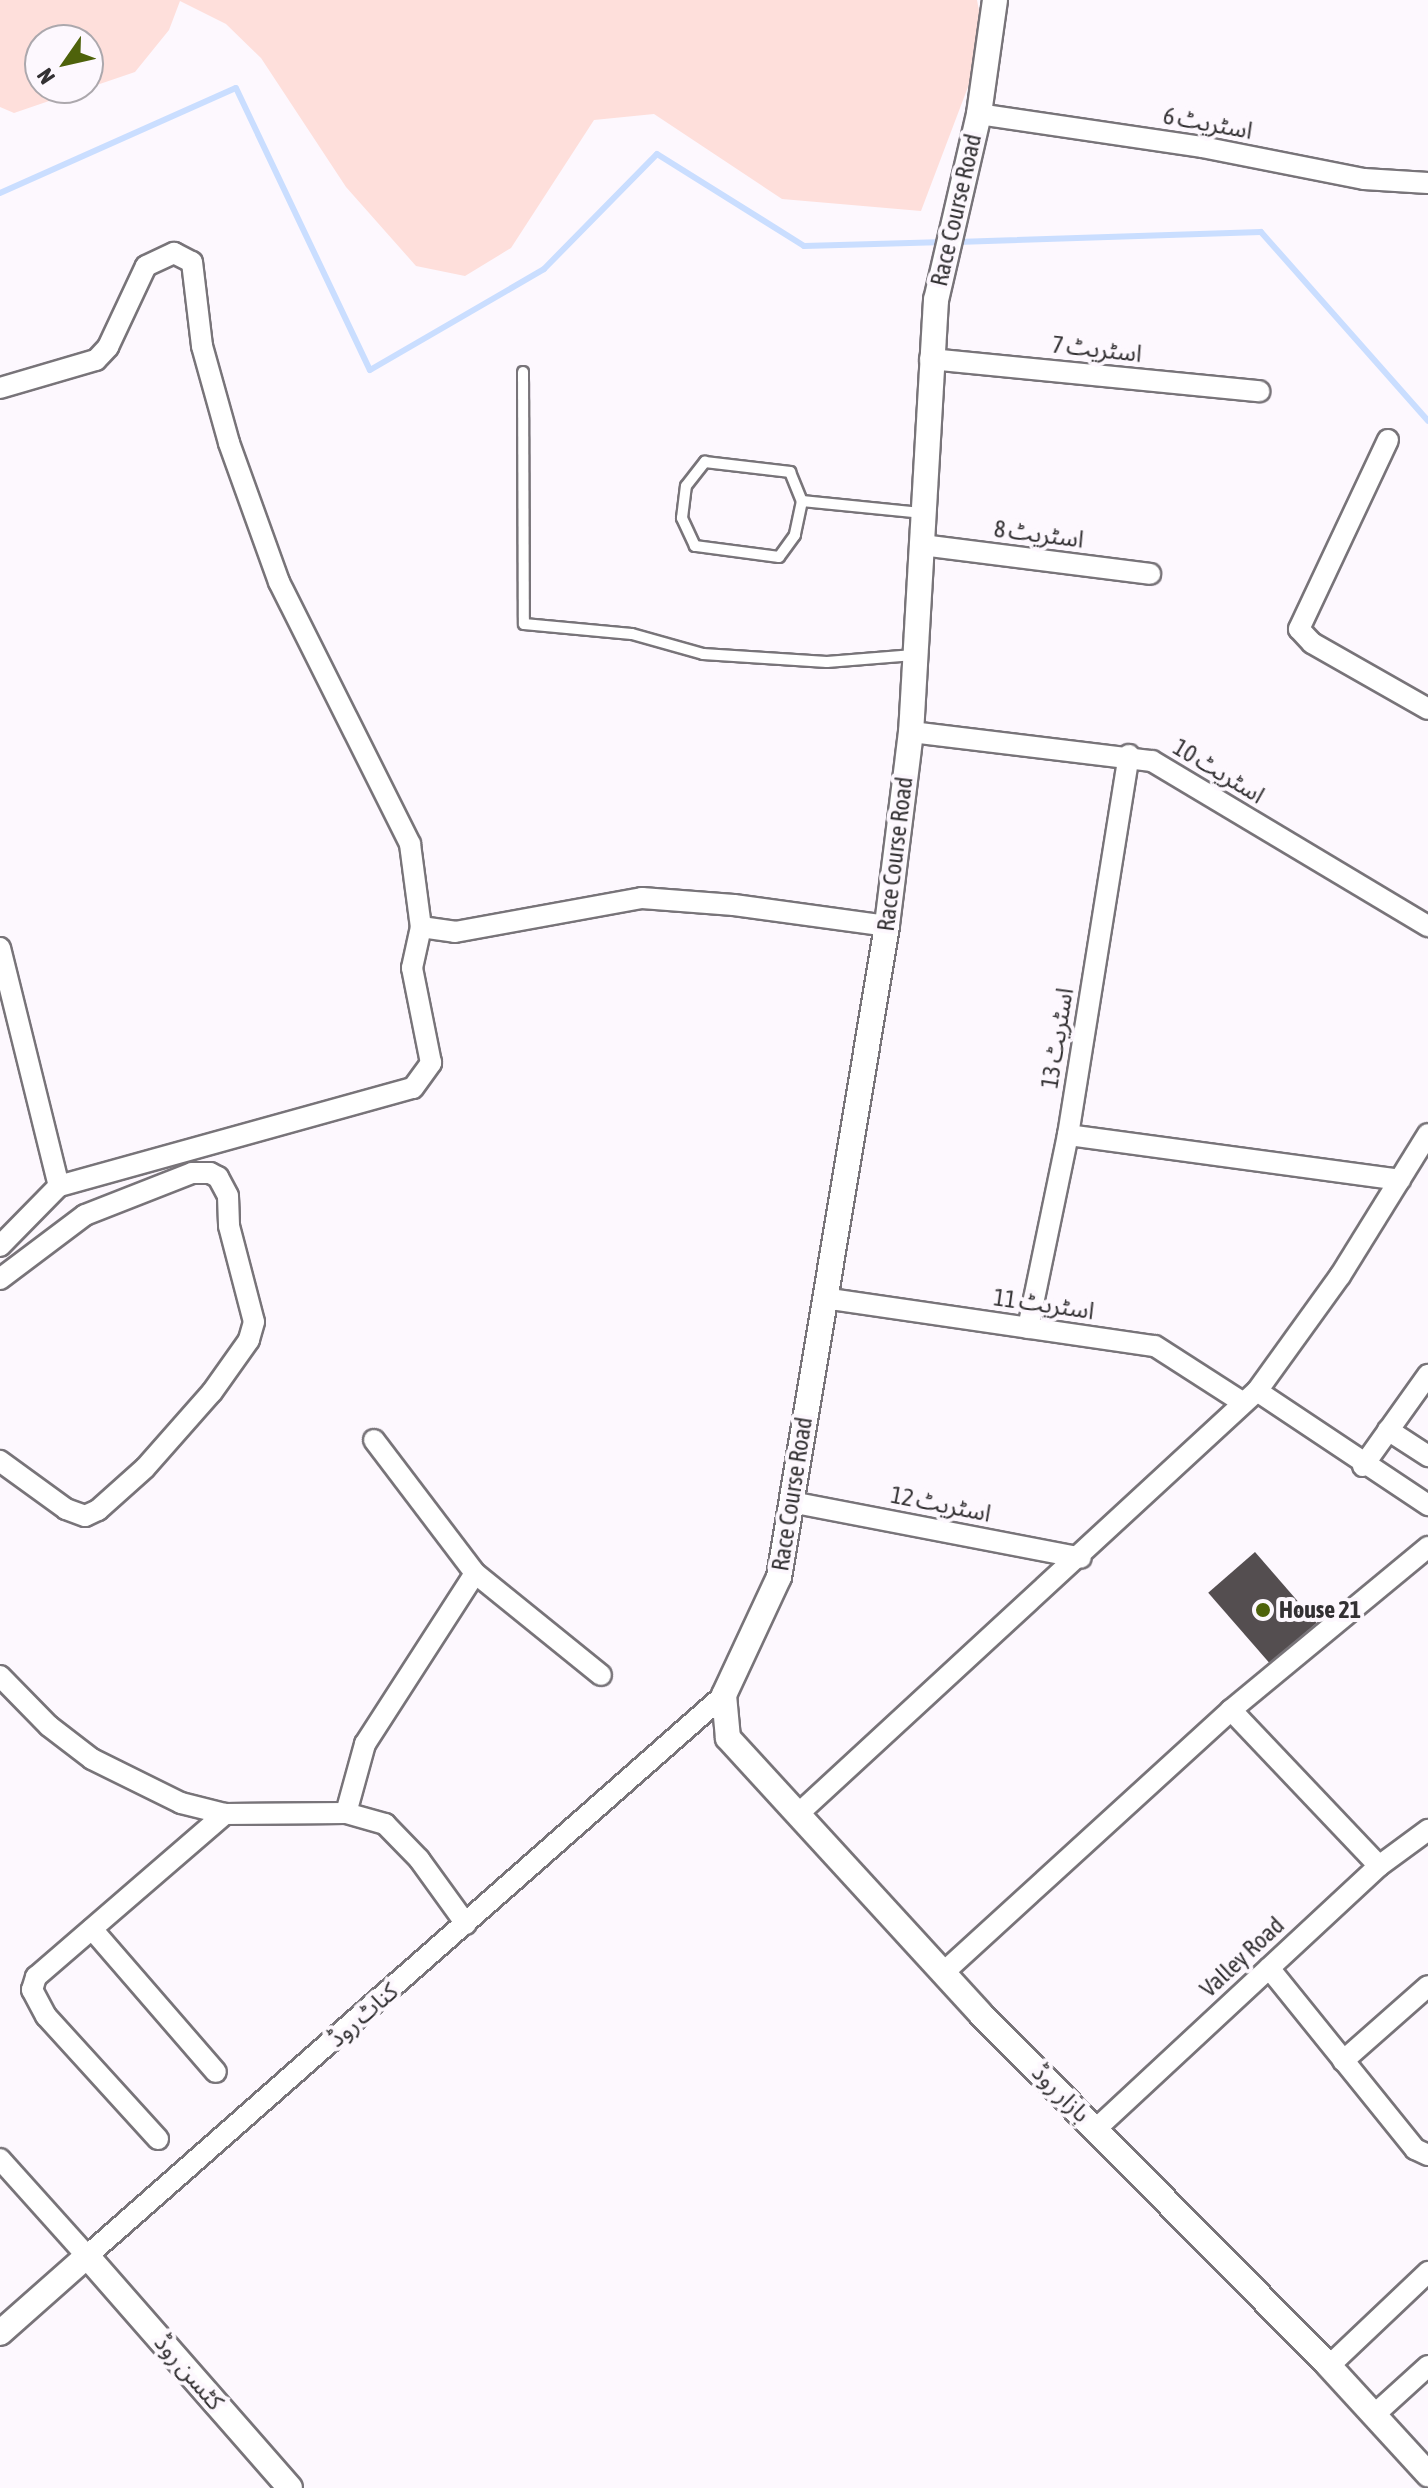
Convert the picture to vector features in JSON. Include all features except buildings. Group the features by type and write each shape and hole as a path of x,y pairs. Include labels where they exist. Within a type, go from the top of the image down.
{"street":[{"name":"Race Course Road","path":"724,1695 779,1577 887,926 911,732 930,359 948,242 979,114 995,0"},
{"name":"اسٹریٹ 6","path":"979,114 1202,147 1364,179 1428,183"},
{"path":"0,388 96,360 108,347 146,266 174,253 192,262 202,346 229,443 279,582 410,844 421,927 412,968 431,1063 413,1088 59,1186 0,1246"},
{"name":"اسٹریٹ 7","path":"930,359 1259,391"},
{"path":"1388,440 1299,629 1312,643 1428,709"},
{"name":"اسٹریٹ 8","path":"922,545 1150,574"},
{"name":"اسٹریٹ 10","path":"911,732 1129,755 1152,761 1428,926"},
{"name":"اسٹریٹ 13","path":"1028,1328 1068,1135 1129,755"},
{"path":"421,927 455,932 642,898 734,905 887,926"},
{"path":"0,948 59,1186"},
{"path":"797,1815 885,1729 1081,1558 1250,1396 1340,1276 1428,1134"},
{"path":"1068,1135 1428,1176"},
{"path":"0,1279 36,1256 67,1227 107,1204 192,1173 210,1173 218,1177 228,1196 229,1226 254,1322 249,1340 212,1392 145,1468 98,1510 85,1516 66,1509 0,1461"},
{"name":"اسٹریٹ 11","path":"824,1298 1155,1346 1250,1396 1428,1505"},
{"path":"1363,1466 1428,1375"},
{"path":"1388,1430 1428,1456"},
{"path":"374,1440 475,1573 601,1675"},
{"name":"اسٹریٹ 12","path":"791,1502 1081,1558"},
{"path":"943,1973 1231,1710 1428,1547"},
{"path":"346,1813 365,1744 475,1573"},
{"path":"0,1676 49,1726 92,1759 138,1786 225,1814 346,1813 385,1824 419,1859 466,1924"},
{"name":"بازار روڈ","path":"724,1695 728,1738 797,1815 943,1973 1425,2466"},
{"name":"کناٹ روڈ","path":"0,2333 724,1695"},
{"path":"1231,1710 1379,1866"},
{"path":"158,2139 34,2000 36,1977 225,1814"},
{"name":"Valley Road","path":"1097,2128 1379,1866 1428,1830"},
{"path":"92,1929 216,2072"},
{"path":"1269,1968 1415,2149 1428,2155"},
{"path":"1343,2061 1428,1986"},
{"path":"0,2159 87,2256"},
{"name":"کٹسن روڈ","path":"87,2256 290,2488"},
{"path":"1329,2366 1428,2272"},
{"path":"1374,2415 1428,2366"}],"lane":[{"path":"523,372 524,624 632,634 703,654 827,662 914,655"},
{"path":"705,462 790,472 802,501 795,535 779,557 695,546 682,518 686,486 705,462"},
{"path":"802,501 923,513"}],"shaded area":[{"path":"0,0 977,0 985,42 921,211 782,199 654,114 594,120 511,248 465,276 416,266 346,187 261,58 226,24 180,1 169,30 135,72 104,83 104,24 24,24 24,104 40,104 14,113 0,107"}],"waterway":[{"path":"0,193 236,88 370,370 544,269 657,154 804,246 945,242"},
{"path":"957,242 1261,232 1428,421"}],"place":[{"name":"House 21","path":"1263,1610"}]}
